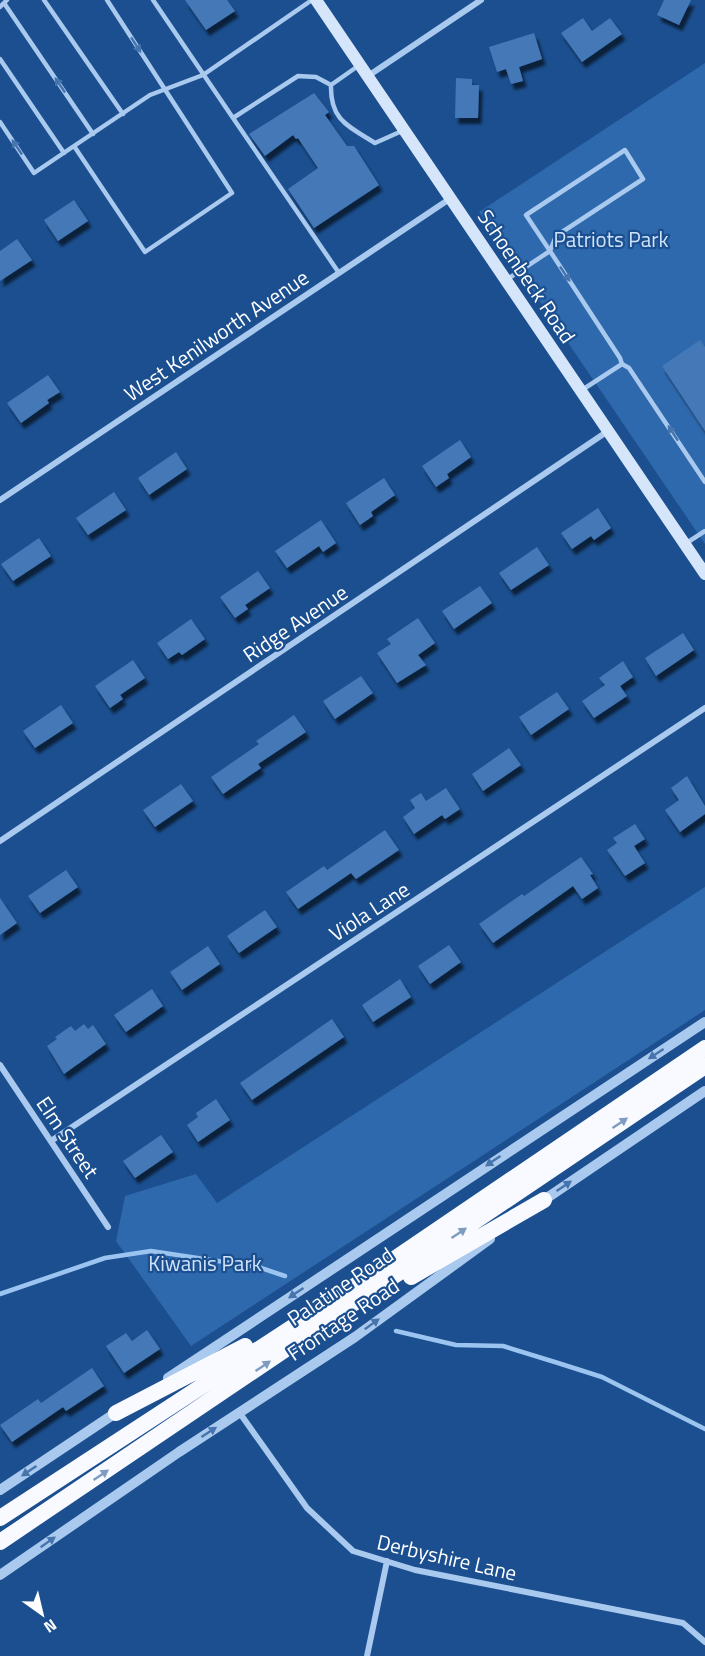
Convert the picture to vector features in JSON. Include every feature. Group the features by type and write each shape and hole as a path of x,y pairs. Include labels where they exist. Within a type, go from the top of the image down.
{"highway":[{"name":"Palatine Road","path":"0,1518 334,1300 705,1048"},
{"name":"Palatine Road","path":"0,1542 705,1066"},
{"path":"289,1348 544,1200"},
{"path":"116,1413 334,1300"}],"main road":[{"name":"Schoenbeck Road","path":"314,0 405,129 704,571"}],"street":[{"path":"368,76 481,0"},
{"name":"West Kenilworth Avenue","path":"0,500 451,198"},
{"name":"Ridge Avenue","path":"0,841 608,431"},
{"name":"Viola Lane","path":"51,1141 705,708"},
{"path":"0,1490 705,1022"},
{"name":"Elm Street","path":"0,1065 108,1227"},
{"name":"Frontage Road","path":"0,1575 239,1412 355,1337 544,1200 705,1091"},
{"name":"Derbyshire Lane","path":"239,1412 307,1508 352,1551 415,1570 683,1623 705,1642"},
{"path":"367,1656 387,1561"}],"lane":[{"path":"45,0 123,114"},
{"path":"74,146 145,252 232,193 107,0"},
{"path":"153,0 339,273"},
{"path":"0,122 34,172 150,95 203,75 314,0"},
{"path":"4,3 93,134"},
{"path":"0,59 64,153"},
{"path":"331,85 360,64"},
{"path":"234,118 298,76 316,77 331,85"},
{"path":"331,85 330,100 339,119 375,142 405,129"},
{"path":"506,280 550,251 556,236 643,179 625,150 526,215 550,251 620,358 622,364 629,368 649,395 705,482"},
{"path":"581,391 622,364"},
{"path":"685,544 705,531"}],"green space":[{"name":"Patriots Park","path":"705,63 705,544 479,212"},
{"name":"Kiwanis Park","path":"705,887 705,1010 191,1346 116,1241 125,1196 196,1174 217,1203"}],"building":[{"path":"185,0 227,0 235,11 206,30"},
{"path":"664,0 691,0 679,25 657,15"},
{"path":"583,18 592,31 610,18 622,34 582,62 561,33"},
{"path":"534,33 542,59 519,67 523,81 511,84 506,69 497,72 489,47"},
{"path":"456,78 472,79 472,85 479,85 478,118 455,118"},
{"path":"314,93 329,112 325,115 347,146 354,146 379,185 314,228 288,189 318,168 298,138 296,139 293,135 265,156 249,134"},
{"path":"74,200 88,221 58,241 44,220"},
{"path":"17,239 32,260 0,281 0,251"},
{"path":"700,340 705,347 705,431 662,366"},
{"path":"48,375 60,392 47,400 49,403 21,423 7,403"},
{"path":"460,440 471,457 447,474 449,478 436,487 422,466"},
{"path":"176,452 187,469 149,495 138,478"},
{"path":"384,478 395,495 371,512 373,516 360,525 346,503"},
{"path":"114,492 126,510 88,535 76,518"},
{"path":"598,508 611,528 594,540 591,536 572,549 561,533"},
{"path":"321,520 336,543 323,552 319,546 287,568 275,551"},
{"path":"39,538 51,556 13,581 1,564"},
{"path":"537,547 549,565 511,590 499,573"},
{"path":"258,571 270,588 245,605 248,609 235,618 220,597"},
{"path":"480,586 492,603 454,629 442,611"},
{"path":"418,618 435,643 418,655 426,665 397,683 377,653 391,644 387,639"},
{"path":"191,619 205,639 182,655 179,652 168,659 157,643"},
{"path":"683,633 694,650 656,676 645,658"},
{"path":"133,660 145,678 120,695 123,699 110,708 95,686"},
{"path":"623,661 633,677 620,686 627,696 594,718 582,701 605,685 599,678"},
{"path":"361,676 373,693 335,719 323,701"},
{"path":"557,692 569,709 531,735 519,717"},
{"path":"61,705 73,723 35,748 23,731"},
{"path":"294,715 306,732 258,764 261,768 223,794 211,777 259,744 256,741"},
{"path":"509,748 521,765 483,791 472,774"},
{"path":"687,776 705,806 705,814 680,832 665,810 679,800 671,788"},
{"path":"181,784 193,801 155,827 143,810"},
{"path":"446,788 460,809 445,819 442,815 414,834 403,817 415,808 410,800 421,793 426,801"},
{"path":"635,824 645,839 634,846 645,863 625,876 607,850 617,843 613,838"},
{"path":"385,830 399,850 356,879 351,873 298,909 286,892 324,866 327,870"},
{"path":"581,857 593,874 590,875 598,888 582,899 573,886 493,943 479,924"},
{"path":"66,870 78,887 40,913 28,896"},
{"path":"0,898 17,923 0,935"},
{"path":"265,910 277,927 239,953 227,936"},
{"path":"449,945 461,962 430,984 418,966"},
{"path":"208,946 220,964 182,990 170,972"},
{"path":"400,979 411,997 373,1022 362,1005"},
{"path":"152,989 163,1006 126,1032 114,1015"},
{"path":"332,1019 344,1037 252,1100 240,1083"},
{"path":"84,1024 88,1029 93,1025 106,1044 64,1074 47,1046 71,1026 75,1031"},
{"path":"216,1099 230,1120 198,1142 187,1125 198,1117 196,1113"},
{"path":"161,1135 173,1152 135,1178 123,1161"},
{"path":"147,1330 160,1349 124,1373 106,1346 126,1333 132,1341"},
{"path":"92,1368 104,1386 66,1411 63,1407 12,1442 0,1425 38,1399 41,1403"}],"waterway":[{"path":"0,1294 105,1258 151,1251 258,1267 285,1276"},
{"path":"396,1331 456,1345 503,1346 558,1363 602,1377 705,1429"}]}
